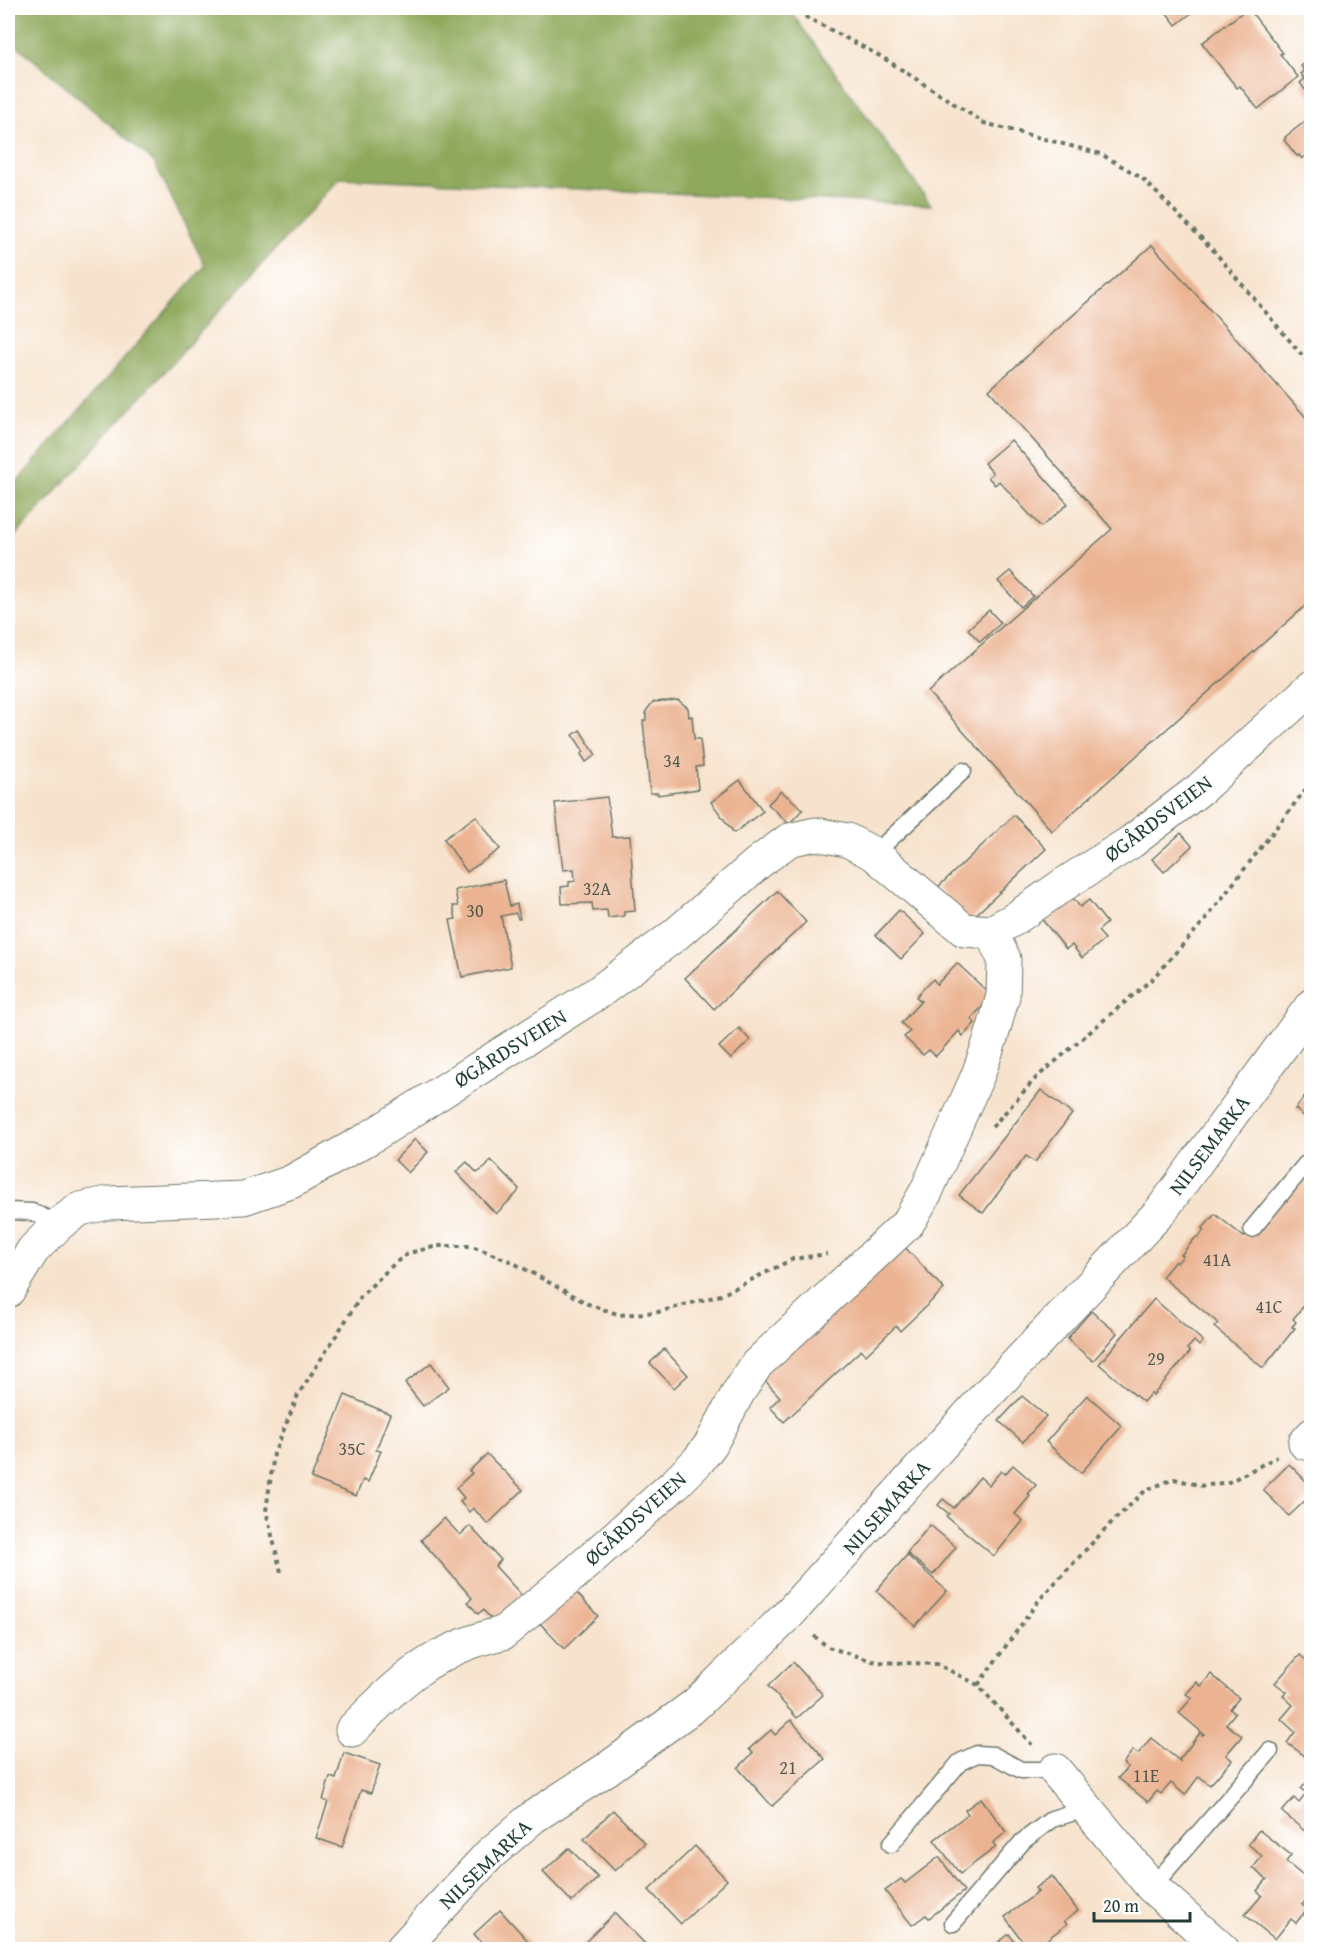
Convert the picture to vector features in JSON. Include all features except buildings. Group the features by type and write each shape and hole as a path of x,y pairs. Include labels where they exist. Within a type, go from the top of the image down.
{"street":[{"name":"ØGÅRDSVEIEN","path":"8,1292 33,1250 59,1224 80,1209 108,1203 244,1198 291,1182 369,1138 599,992 675,935 759,862 789,840 815,834 847,840 874,854 964,930 991,932 1014,920 1063,885 1131,842 1200,789 1311,687"},
{"name":"ØGÅRDSVEIEN","path":"352,1730 387,1693 428,1661 478,1638 503,1633 676,1483 711,1444 738,1393 757,1364 908,1223 926,1191 978,1075 992,1035 1003,996 1004,958 991,932"},
{"name":"NILSEMARKA","path":"401,1950 490,1854 532,1817 607,1769 695,1705 787,1616 984,1398 1160,1212 1311,1005"},
{"path":"1055,1770 1152,1887 1223,1950"}],"lane":[{"path":"874,854 963,771"},
{"path":"1252,1229 1311,1160"},
{"path":"8,1211 32,1212 59,1224"},
{"path":"1152,1887 1270,1751"},
{"path":"891,1844 960,1762 977,1754 993,1755 1021,1770 1055,1770"},
{"path":"953,1923 1023,1841 1052,1819 1087,1808"}],"path":[{"path":"789,8 882,57 984,123 1101,154 1142,178 1214,250 1311,367"},
{"path":"987,1133 1036,1078 1152,979 1206,919 1311,781"},
{"path":"281,1572 266,1510 274,1454 298,1395 362,1295 394,1263 409,1253 438,1246 472,1246 512,1262 588,1305 620,1315 657,1312 721,1295 793,1259 825,1253 858,1269"},
{"path":"978,1685 1039,1600 1109,1525 1146,1490 1174,1479 1203,1486 1229,1482 1308,1439"},
{"path":"787,1616 828,1647 876,1662 937,1664 978,1685 1055,1770"}],"green space":[{"path":"8,8 788,8 931,205 340,178 8,544 8,492 205,266 154,162 8,38"}]}
